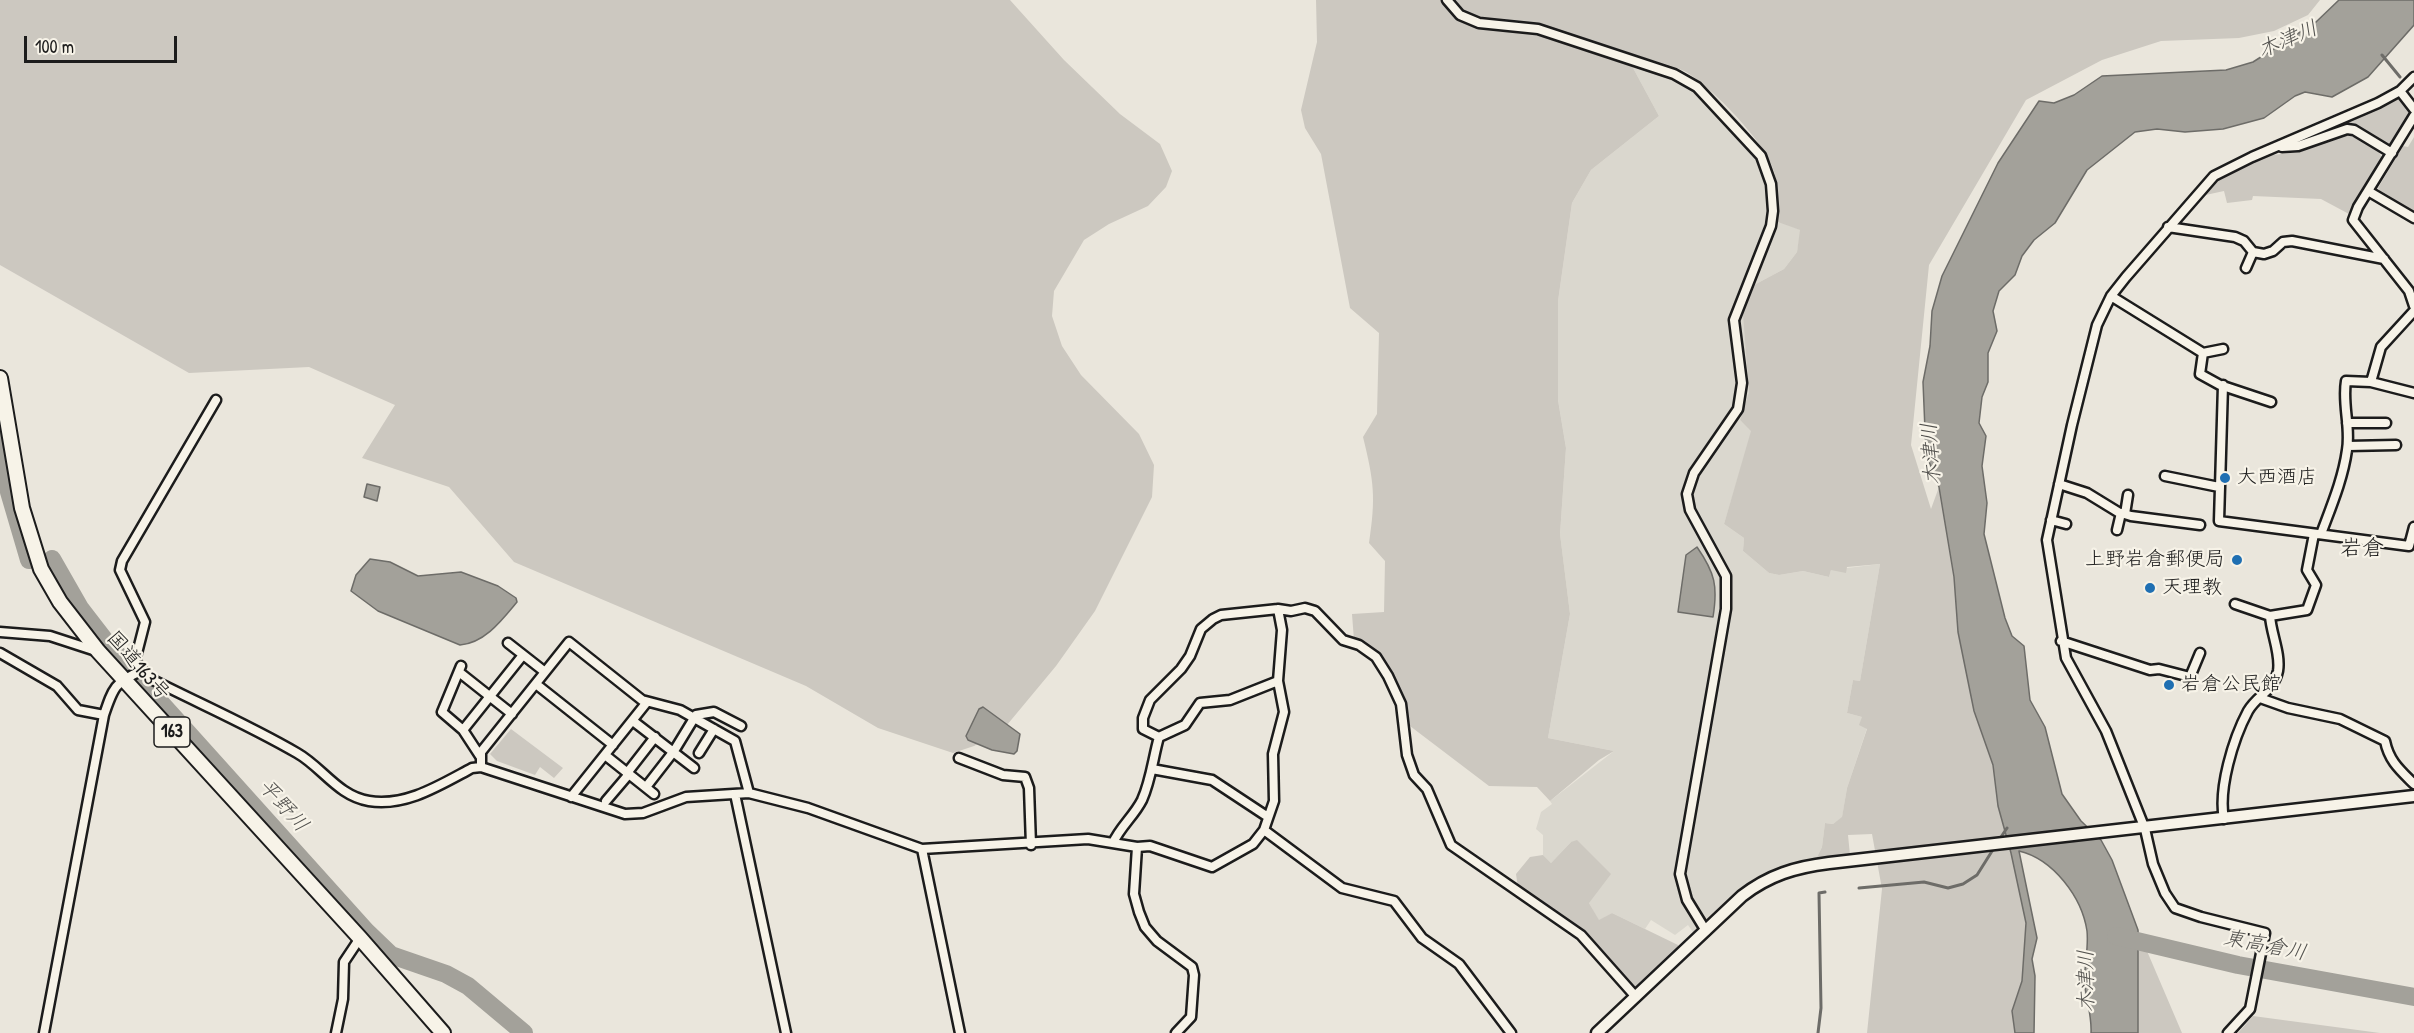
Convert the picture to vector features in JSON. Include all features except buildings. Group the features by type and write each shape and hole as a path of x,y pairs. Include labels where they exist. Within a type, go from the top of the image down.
{"highway":[{"name":"国道163号","path":"0,378 22,508 41,570 60,602 98,651 360,938 443,1033"}],"street":[{"path":"1447,0 1460,15 1479,23 1538,29 1684,79 1710,98 1758,150 1769,176 1773,211 1771,226 1734,320 1742,384 1738,409 1694,473 1687,494 1690,510 1722,564 1728,585 1725,615 1680,874 1687,900 1706,931"},
{"path":"2228,1033 2250,1009 2265,933 2175,908 2165,893 2106,730 2071,671 2061,641 2046,540 2097,326 2111,296 2214,176 2400,91 2414,77"},
{"path":"2400,91 2414,109"},
{"path":"2414,116 2353,220 2409,291 2414,306"},
{"path":"2278,147 2298,146 2347,129 2354,130 2392,153"},
{"path":"2368,191 2414,218"},
{"path":"2168,227 2235,237 2244,242 2253,252 2268,254 2283,242 2292,241 2384,259"},
{"path":"2246,268 2253,252"},
{"path":"2111,296 2203,353 2223,349"},
{"path":"2371,382 2381,346 2414,311"},
{"path":"2203,353 2200,374 2271,402"},
{"path":"2235,604 2270,616 2304,612 2311,606 2316,585 2307,570 2318,534 2342,478 2348,447 2343,394 2346,381 2371,382 2414,393"},
{"path":"2223,385 2220,521 2409,546 2414,526"},
{"path":"216,400 122,561 120,570 146,622 135,661 149,678 295,751 342,789 368,801 390,802 414,797 472,768 481,767 613,812 635,815 686,797 749,793 808,808 922,849 1031,845 1064,840 1113,843 1137,847 1150,846 1212,867 1253,844 1264,830 1274,801 1273,754 1284,712 1278,681 1282,630 1278,609"},
{"path":"2347,423 2386,423"},
{"path":"2348,447 2396,445"},
{"path":"2165,476 2219,487"},
{"path":"2059,484 2087,493 2123,514 2200,525"},
{"path":"2117,530 2128,495"},
{"path":"2051,520 2066,524"},
{"path":"1159,737 1143,729 1143,718 1147,705 1190,656 1201,629 1221,615 1278,609 1291,611 1305,608 1315,611 1342,640 1359,645 1376,657 1401,704 1407,755 1414,775 1427,789 1451,846 1581,935 1636,997"},
{"path":"2224,819 2221,805 2226,775 2249,710 2273,686 2278,669 2270,616"},
{"path":"0,632 50,636 98,651"},
{"path":"2061,641 2150,670 2160,669 2190,677 2200,653"},
{"path":"480,756 569,642 647,702 673,707 694,717 737,744 749,793"},
{"path":"508,643 545,672"},
{"path":"0,653 57,686 78,710 104,715"},
{"path":"463,730 523,655"},
{"path":"481,767 480,756 463,730 442,712 460,669 512,714"},
{"path":"44,1033 104,715 112,690 123,679 141,671"},
{"path":"1159,737 1185,725 1200,703 1230,700 1278,681"},
{"path":"536,684 613,745"},
{"path":"2260,698 2288,708 2340,719 2385,741 2393,764 2414,784"},
{"path":"571,797 647,702"},
{"path":"646,787 674,751 694,717 714,712 741,726"},
{"path":"633,721 694,768"},
{"path":"699,753 714,729"},
{"path":"606,801 656,737"},
{"path":"1113,843 1118,832 1141,801 1159,737"},
{"path":"605,755 654,794"},
{"path":"958,758 1003,775 1025,777 1029,788 1031,845"},
{"path":"1152,768 1212,780 1268,817"},
{"path":"735,794 786,1033"},
{"path":"1597,1033 1742,896 1762,882 1788,870 1829,863 2143,829 2414,796"},
{"path":"1264,830 1341,888 1394,901 1422,938 1459,964 1511,1033"},
{"path":"1137,847 1134,894 1145,927 1157,940 1189,962 1194,971 1191,1017 1176,1033"},
{"path":"922,849 960,1033"},
{"path":"336,1033 343,999 344,962 360,938"}],"shaded area":[{"path":"0,0 1010,0 1064,60 1120,114 1160,144 1172,171 1166,187 1148,206 1109,224 1084,240 1054,291 1052,316 1062,346 1081,375 1139,434 1154,465 1152,497 1095,611 1056,666 1002,731 974,746 953,753 878,728 806,686 514,562 449,487 362,458 395,405 309,367 189,373 0,265"},
{"path":"1316,0 2320,0 2308,15 2274,31 2239,38 2161,41 2102,60 2026,100 1929,265 1911,445 1931,509 1939,487 1954,577 1958,632 1974,711 1993,765 1998,806 2026,923 2022,981 2012,1010 2015,1033 1867,1033 1882,889 1872,834 1848,835 1850,855 1816,859 1822,847 1825,823 1833,824 1842,817 1847,788 1867,729 1859,725 1862,717 1847,713 1853,680 1860,681 1880,564 1847,567 1846,573 1831,570 1829,577 1803,571 1779,575 1769,573 1743,551 1744,538 1724,524 1751,431 1740,420 1749,392 1743,314 1754,285 1784,269 1797,252 1800,230 1778,222 1776,179 1767,155 1758,142 1720,100 1684,71 1636,55 1632,66 1659,116 1591,170 1572,203 1558,301 1558,400 1566,448 1560,534 1570,614 1548,738 1614,751 1599,760 1550,801 1537,787 1489,786 1410,726 1404,703 1390,674 1354,640 1352,614 1384,612 1385,561 1369,543 1373,490 1363,437 1377,414 1379,333 1350,308 1321,154 1305,128 1301,110 1317,42"},
{"path":"1636,55 1684,72 1705,85 1739,121 1767,155 1773,168 1778,199 1778,221 1801,230 1797,252 1784,269 1754,285 1747,367 1749,392 1740,420 1752,431 1724,524 1744,538 1743,551 1769,573 1779,575 1803,571 1829,577 1831,570 1880,564 1860,681 1853,680 1847,713 1862,717 1867,728 1847,788 1842,818 1833,824 1825,823 1822,847 1816,859 1771,870 1754,879 1744,886 1695,935 1688,925 1675,935 1651,920 1645,929 1612,913 1599,921 1589,903 1571,842 1551,863 1543,855 1543,835 1536,829 1541,812 1552,804 1550,801 1614,751 1548,738 1570,614 1560,534 1566,448 1558,400 1558,301 1572,203 1591,170 1659,116 1632,66"},
{"path":"2399,98 2410,112 2410,118 2394,144 2388,146 2353,124 2333,129 2332,127"},
{"path":"2347,133 2368,142 2377,149 2382,158 2349,214 2321,199 2253,196 2252,200 2227,203 2224,191 2201,196 2221,176 2263,156 2300,152"},
{"path":"2414,137 2414,213 2382,194 2378,188 2403,146 2408,147"},
{"path":"511,729 563,768 554,778 540,767 535,775 497,761 490,754"},
{"path":"1577,840 1611,874 1589,903 1599,920 1612,913 1678,945 1678,953 1639,990 1632,989 1583,933 1518,888 1516,874 1530,857 1543,855 1551,863 1571,842"},
{"path":"2138,930 2182,1033 2138,1033"},
{"path":"2253,1016 2380,1033 2238,1033"}],"water":[{"name":"木津川","path":"2339,0 2414,0 2414,25 2368,77 2332,97 2305,92 2295,96 2264,118 2223,129 2185,132 2157,129 2135,132 2087,170 2055,223 2034,240 2022,256 2015,275 1999,291 1993,311 1997,331 1988,353 1988,382 1982,397 1979,423 1986,436 1982,466 1987,503 1984,534 2005,618 2012,636 2024,646 2030,700 2045,727 2062,794 2081,821 2101,840 2112,860 2138,930 2138,1033 2091,1033 2085,980 2087,931 2079,905 2064,881 2054,871 2031,855 2019,851 2037,938 2032,959 2035,976 2034,1033 2015,1033 2012,1011 2022,981 2026,923 1998,806 1993,765 1974,711 1958,632 1954,577 1939,487 1926,454 1923,382 1930,346 1932,311 1942,276 1998,163 2039,101 2054,103 2074,95 2102,76 2226,70 2253,62 2316,22"},
{"path":"367,484 380,487 377,501 364,497"},
{"path":"1697,547 1714,580 1713,617 1678,612 1686,555"},
{"path":"370,559 390,562 418,576 461,572 498,586 516,598 517,602 485,635 460,645 378,611 351,591 356,575"},
{"path":"983,707 1020,734 1017,751 1014,754 992,750 968,740 966,736 979,709"}],"waterway":[{"path":"2382,55 2400,77"},
{"name":"平野川","path":"0,442 9,492 29,560"},
{"name":"平野川","path":"52,559 80,608 107,643 366,931 391,955 446,974 468,986 524,1033"},
{"path":"1999,840 2007,828"},
{"path":"1859,888 1924,882 1948,888 1963,884 1977,875 1994,848"},
{"path":"1818,1033 1821,1008 1819,893 1825,892"},
{"name":"東高倉川","path":"2116,936 2238,965 2414,997"}],"place":[{"name":"大西酒店","path":"2225,478"},
{"name":"上野岩倉郵便局","path":"2237,560"},
{"name":"天理教","path":"2150,588"},
{"name":"岩倉公民館","path":"2169,685"}],"district":[{"name":"岩倉","path":"2362,549"}]}
